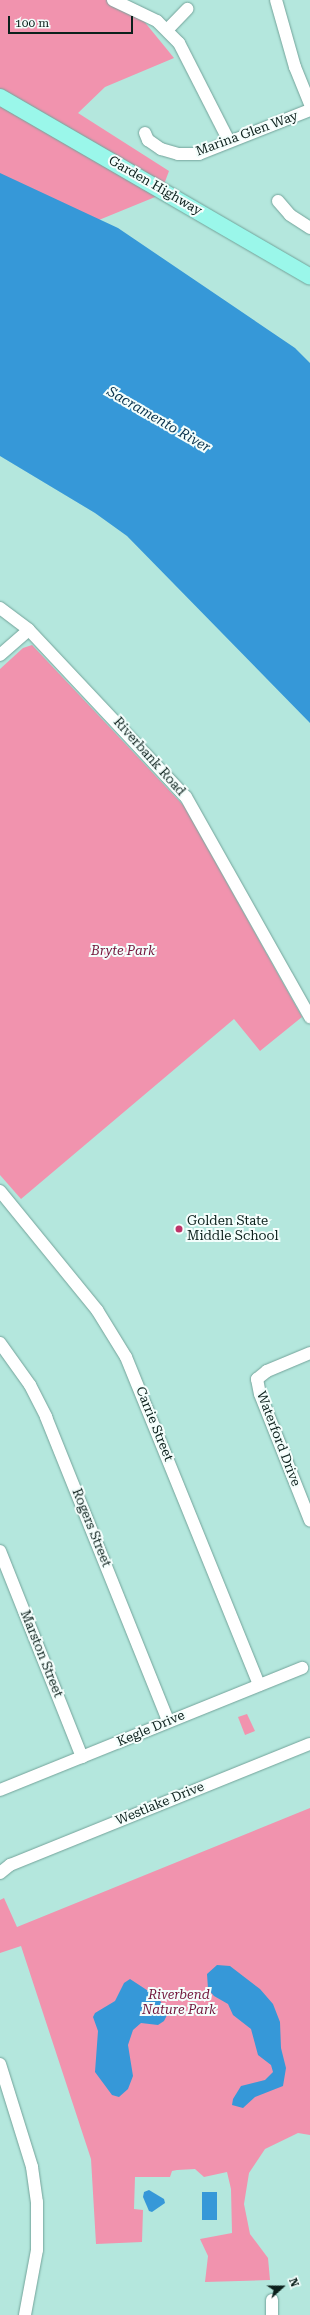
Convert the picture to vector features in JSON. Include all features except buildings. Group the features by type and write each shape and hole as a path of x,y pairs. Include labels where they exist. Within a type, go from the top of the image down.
{"main road":[{"name":"Garden Highway","path":"0,96 310,276"}],"street":[{"path":"113,0 143,12 168,29 188,57 229,141"},
{"path":"276,0 295,68 310,104"},
{"path":"168,29 188,9"},
{"name":"Marina Glen Way","path":"145,133 153,145 178,154 199,154 310,110"},
{"path":"278,201 290,215 310,228"},
{"name":"Riverbank Road","path":"0,608 29,630 186,797 310,1017"},
{"path":"0,655 29,630"},
{"name":"Carrie Street","path":"2,1199 97,1310 126,1357 259,1685"},
{"name":"Rogers Street","path":"0,1343 30,1385 46,1417 168,1721"},
{"name":"Waterford Drive","path":"310,1353 266,1370 257,1379 260,1394 310,1520"},
{"name":"Marston Street","path":"0,1552 82,1757"},
{"name":"Kegle Drive","path":"0,1790 302,1668"},
{"name":"Westlake Drive","path":"0,1873 5,1865 310,1744"},
{"path":"0,2064 32,2167 37,2202 37,2250 25,2315"},
{"path":"272,2300 272,2315"}],"green space":[{"path":"0,0 107,0 143,20 174,58 105,87 78,113 169,171 160,195 94,222 0,174"},
{"name":"Bryte Park","path":"32,645 184,806 302,1017 260,1051 234,1019 21,1199 0,1175 0,669 23,648"},
{"path":"247,1714 255,1731 245,1735 238,1717"},
{"name":"Riverbend Nature Park","path":"310,1808 310,2135 298,2133 265,2149 249,2173 244,2204 250,2234 268,2258 270,2280 205,2282 208,2256 200,2239 232,2233 231,2189 227,2172 204,2177 195,2169 172,2171 170,2177 135,2177 134,2209 143,2210 142,2242 96,2244 91,2159 21,1946 0,1953 0,1900 4,1898 17,1927"}],"water":[{"name":"Sacramento River","path":"0,173 118,228 295,348 310,363 310,723 127,536 95,513 0,456"},
{"path":"217,1965 230,1966 260,1989 273,2004 280,2022 281,2048 286,2068 283,2086 255,2097 243,2108 232,2105 233,2099 241,2086 265,2080 273,2072 271,2065 258,2055 251,2029 233,2015 228,2004 214,1996 208,1989 207,1974"},
{"path":"130,1979 159,1998 167,2015 164,2021 158,2025 141,2023 133,2030 128,2045 133,2076 128,2089 119,2097 112,2095 95,2072 98,2031 93,2017 95,2013 115,2001 124,1983"},
{"path":"149,2190 164,2199 165,2203 152,2212 149,2211 143,2197 144,2192"},
{"path":"202,2192 217,2192 217,2220 202,2220"}],"place":[{"name":"Golden State Middle School","path":"179,1229"}]}
